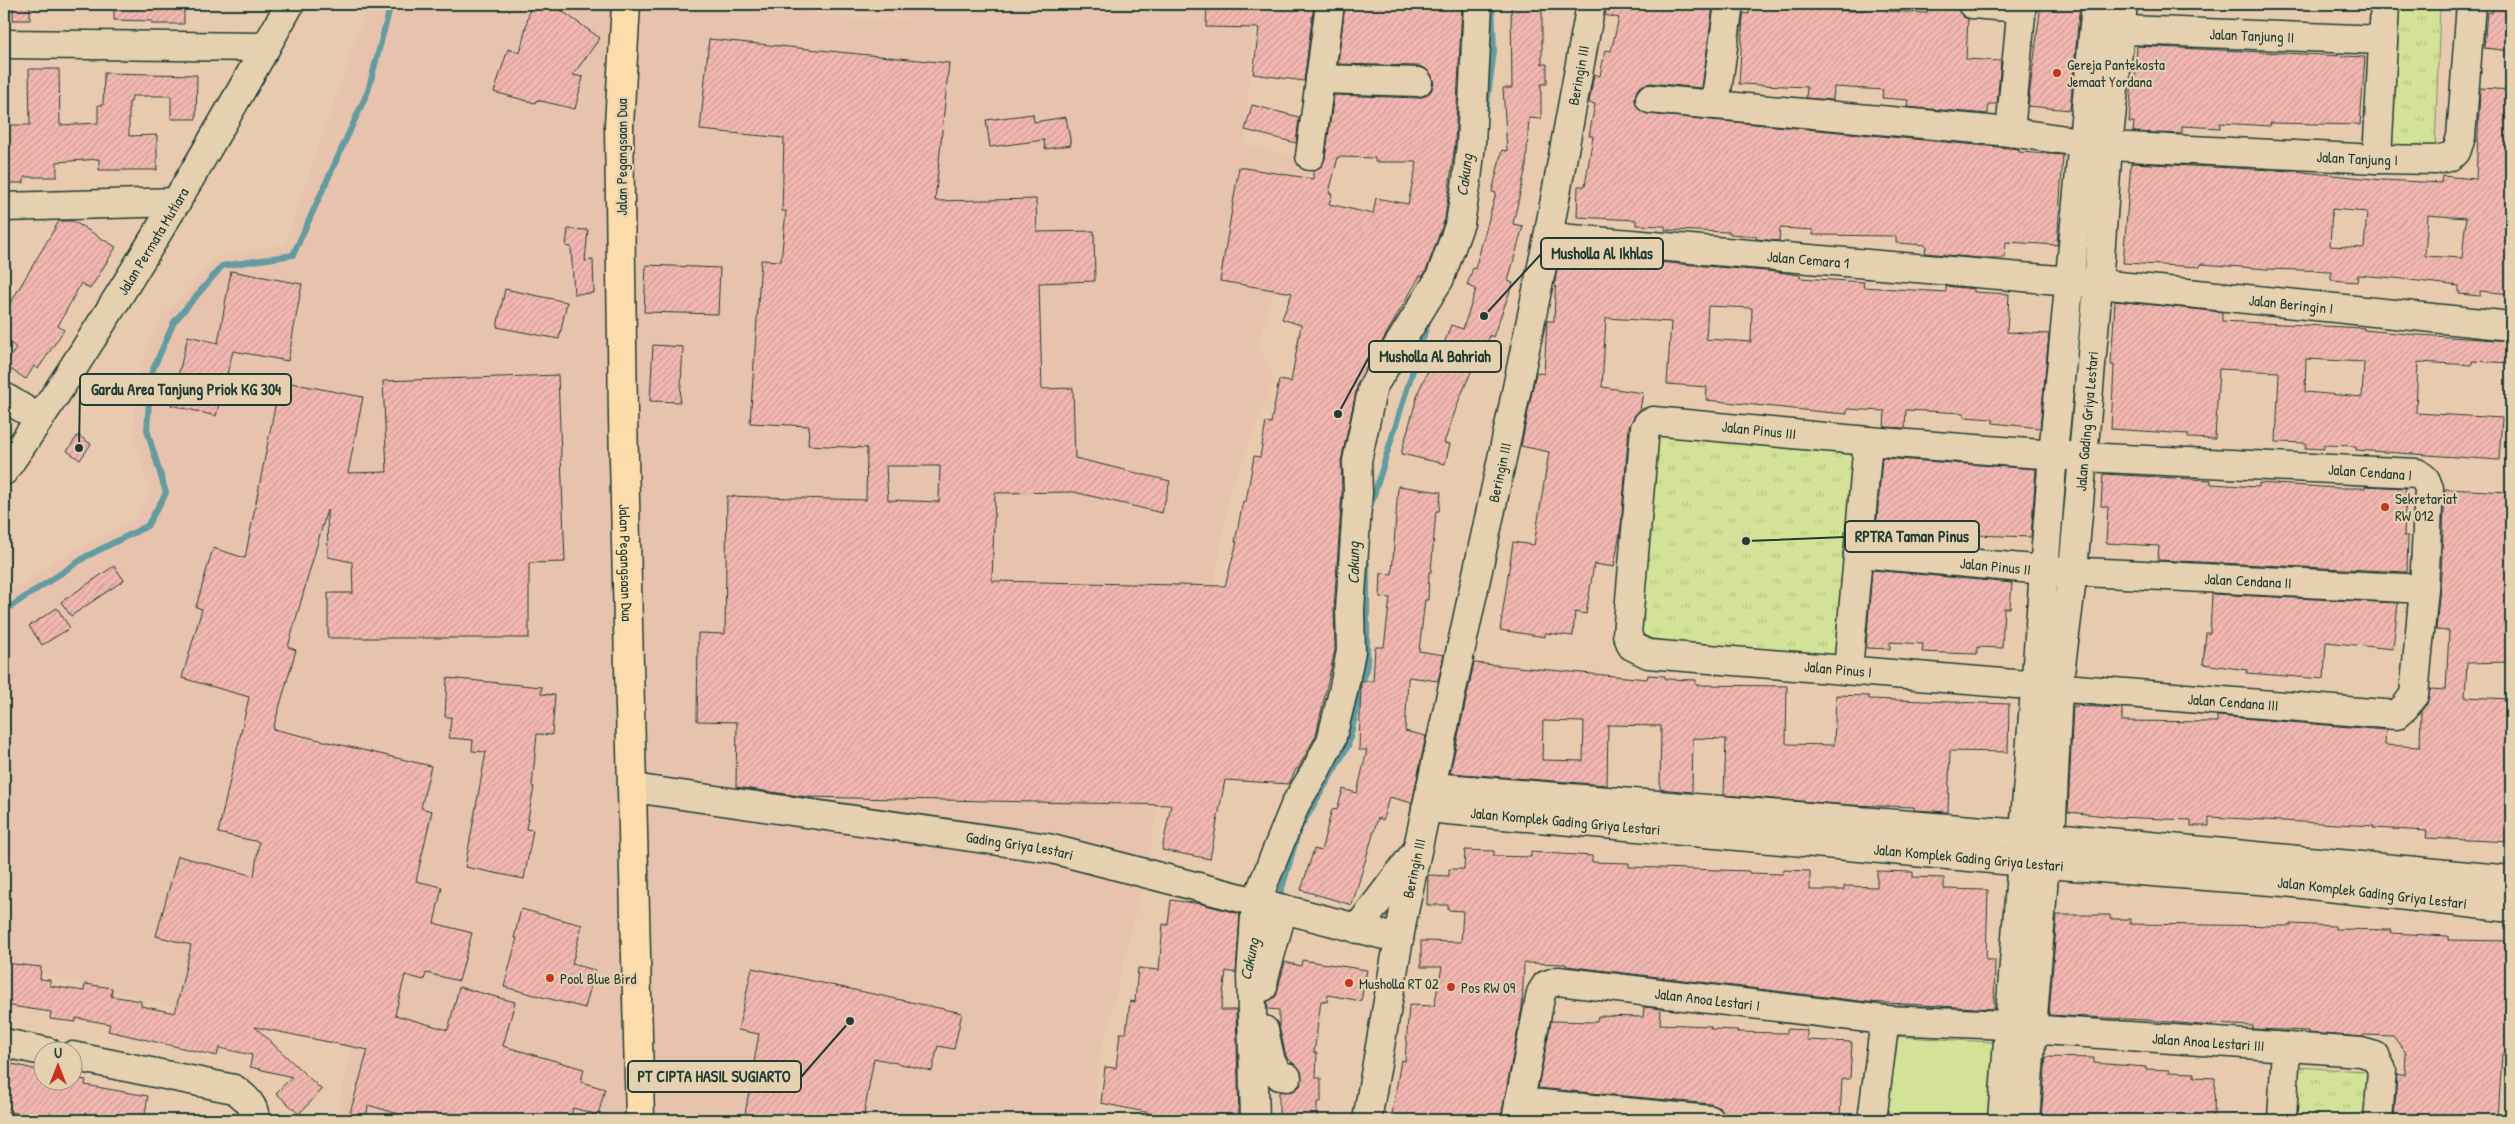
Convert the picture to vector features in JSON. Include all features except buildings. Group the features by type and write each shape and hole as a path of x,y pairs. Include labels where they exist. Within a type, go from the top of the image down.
{"main road":[{"name":"Jalan Pegangsaan Dua","path":"626,4 619,125 623,416 640,1120"}],"street":[{"name":"Jalan Permata Mutiara","path":"4,472 107,318 177,202 290,4"},
{"path":"1310,156 1330,4"},
{"path":"1255,1120 1251,976 1296,803 1315,772 1330,741 1343,692 1351,651 1351,585 1357,500 1357,461 1373,386 1440,278 1460,223 1470,144 1478,4"},
{"name":"Beringin III","path":"1367,1120 1399,939 1548,237 1591,4"},
{"path":"1715,105 1729,4"},
{"path":"1972,4 2021,6 2010,132"},
{"path":"2377,159 2385,4"},
{"name":"Jalan Tanjung I","path":"1650,99 2010,132 2096,144 2377,159 2436,160 2449,157 2456,152 2461,137 2471,4"},
{"name":"Jalan Tanjung II","path":"2095,16 2383,40"},
{"name":"Jalan Gading Griya Lestari","path":"2046,686 2073,571 2098,285 2095,16"},
{"name":"Jalan Gading Griya Lestari","path":"2027,1028 2034,849 2052,818 2046,686 2044,570 2053,454 2070,281 2122,17"},
{"path":"4,44 266,47"},
{"path":"1320,79 1418,82"},
{"path":"4,207 177,202"},
{"name":"Jalan Cemara 1","path":"1548,237 2070,281"},
{"name":"Jalan Beringin I","path":"2070,281 2511,326"},
{"path":"4,397 40,419"},
{"name":"Jalan Pinus III","path":"1626,634 1645,428 1648,423 1661,421 1868,441 2082,457"},
{"path":"1848,670 1868,441"},
{"name":"Jalan Cendana I","path":"2082,457 2417,473 2424,478 2429,488 2424,590 2414,695 2405,707"},
{"name":"Jalan Pinus II","path":"1858,553 2073,571"},
{"name":"Jalan Cendana II","path":"2073,571 2424,590"},
{"name":"Jalan Pinus I","path":"1626,634 1632,646 1648,654 2046,686"},
{"name":"Jalan Cendana III","path":"2046,686 2396,715 2405,707"},
{"name":"Gading Griya Lestari","path":"633,788 1048,848 1399,939"},
{"name":"Jalan Komplek Gading Griya Lestari","path":"1429,798 2034,849 2511,880"},
{"path":"1357,929 1419,847"},
{"name":"Jalan Komplek Gading Griya Lestari","path":"2034,849 2286,882 2511,908"},
{"path":"1270,905 1264,978 1263,1025 1271,1062 1280,1076 1287,1077"},
{"name":"Jalan Anoa Lestari I","path":"1518,1111 1541,993 1546,985 1558,981 1885,1020 2027,1028"},
{"path":"1872,1120 1885,1020"},
{"path":"2002,1120 2027,1028"},
{"path":"2024,1120 2027,1028"},
{"name":"Jalan Anoa Lestari III","path":"2027,1028 2361,1052 2374,1056 2382,1070 2378,1120"},
{"path":"4,1043 32,1049"},
{"path":"2282,1120 2286,1047"},
{"path":"82,1058 234,1089 251,1104 255,1120"},
{"path":"1518,1111 1710,1120"}],"shaded area":[{"path":"368,4 1256,4 1244,144 1313,162 1258,344 1275,380 1230,491 1198,681 1174,684 1150,855 1096,1074 1097,1120 337,1120 351,1049 4,965 4,595 75,549 134,520 150,492 133,434 137,373 161,317 216,258 285,244","holes":["783,8 923,17 856,19"]}],"green space":[{"path":"2398,4 2440,4 2435,151 2390,150"},
{"path":"1656,426 1857,446 1841,664 1632,636"},
{"path":"1889,1036 2007,1043 2000,1120 1878,1120"},
{"path":"2297,1067 2379,1072 2375,1120 2294,1120"}],"waterway":[{"path":"4,611 87,556 147,526 166,493 147,430 151,374 174,322 222,266 293,255 368,91 391,4"},
{"name":"Cakung","path":"1486,110 1494,51 1492,4"},
{"name":"Cakung","path":"1369,511 1428,322"},
{"name":"Cakung","path":"1278,902 1299,830 1348,746 1367,664 1367,563"}],"place":[{"name":"Gereja Pantekosta Jemaat Yordana","path":"2057,73"},
{"name":"Musholla Al Ikhlas","path":"1484,316"},
{"name":"Musholla Al Bahriah","path":"1338,414"},
{"name":"Gardu Area Tanjung Priok KG 304","path":"79,448"},
{"name":"Sekretariat RW 012","path":"2385,507"},
{"name":"RPTRA Taman Pinus","path":"1746,541"},
{"name":"Pool Blue Bird","path":"550,978"},
{"name":"Musholla RT 02","path":"1349,983"},
{"name":"Pos RW 09","path":"1451,987"},
{"name":"PT CIPTA HASIL SUGIARTO","path":"850,1021"}]}
